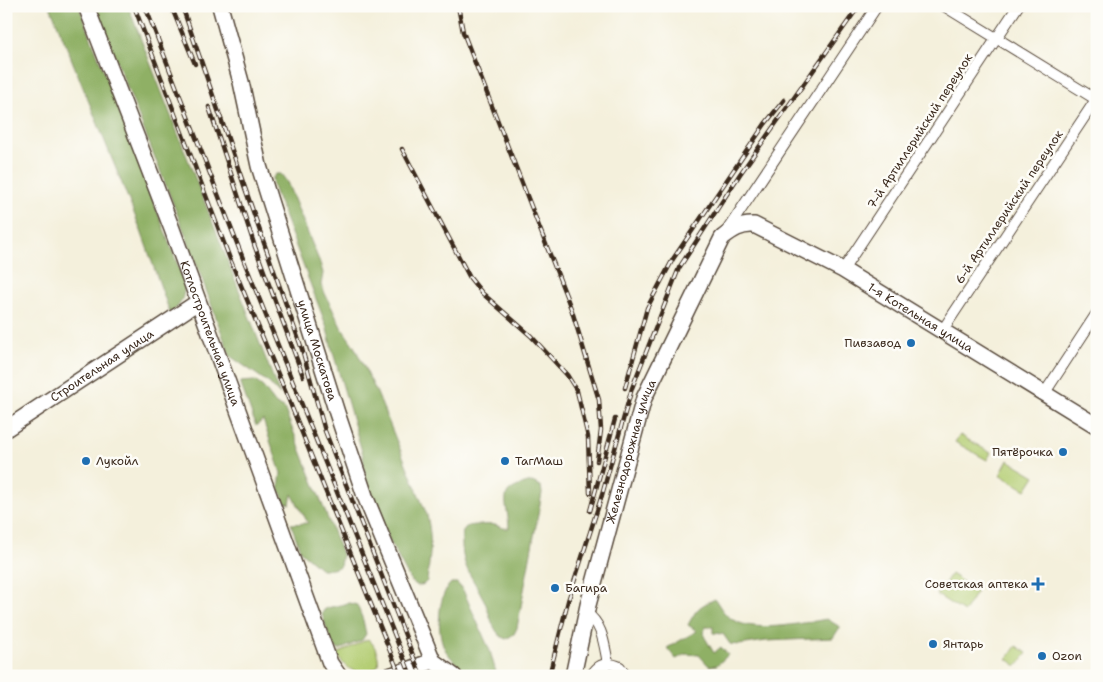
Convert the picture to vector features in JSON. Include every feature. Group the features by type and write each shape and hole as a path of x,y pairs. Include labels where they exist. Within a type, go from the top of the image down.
{"main road":[{"name":"Котлостроительная улица","path":"86,6 172,229 330,663 339,676"},
{"name":"улица Москатова","path":"220,6 241,82 259,166 346,441 364,496 433,661"},
{"name":"1-я Котельная улица","path":"738,227 746,224 754,225 844,270 1097,426"},
{"name":"Железнодорожная улица","path":"573,676 586,613 644,398 722,238 738,227"},
{"name":"Строительная улица","path":"6,429 198,302"},
{"path":"389,676 433,661 454,676"}],"street":[{"name":"Железнодорожная улица","path":"722,238 877,6"},
{"path":"944,6 1096,99"},
{"name":"7-й Артиллерийский переулок","path":"844,270 1018,6"},
{"name":"6-й Артиллерийский переулок","path":"942,331 1096,99"},
{"path":"1044,394 1097,313"},
{"path":"586,613 592,617 600,629 608,663"},
{"path":"591,676 598,667 608,663 620,667 626,676"}],"green space":[{"path":"50,6 79,6 185,284 181,301 177,308 170,313 140,228"},
{"path":"95,6 128,6 280,395 269,383 230,356 193,254"},
{"path":"276,174 281,174 287,182 320,263 323,273 321,285 341,327 354,346 377,393 427,515 430,548 427,581 424,584 418,586 411,581 387,536 373,503 363,455 326,325 273,187 272,183"},
{"path":"255,381 263,387 276,404 284,408 342,554 340,566 333,569 321,569 301,552 291,524 308,523 292,494 290,504 284,502 279,487 281,473 263,420 256,426 240,382"},
{"path":"960,435 991,453 987,460 955,442"},
{"path":"1008,460 1035,476 1026,490 1000,475"},
{"path":"532,482 541,486 542,493 517,628 514,634 506,639 494,628 484,600 465,564 462,535 468,526 493,525 509,528 506,504 508,493 520,485"},
{"path":"951,574 977,591 964,612 937,595"},
{"path":"451,583 457,583 463,590 490,651 497,676 471,676 446,651 439,626 443,597"},
{"path":"715,599 729,617 749,625 762,627 791,625 827,619 840,627 833,638 766,641 739,645 730,644 723,634 713,633 713,627 705,627 704,636 714,653 721,647 728,655 717,665 709,666 699,655 686,654 676,659 667,648 697,631 688,625 691,619 698,609"},
{"path":"349,603 357,605 366,634 362,640 339,650 332,645 322,614 327,608"},
{"path":"368,639 376,651 378,666 372,670 360,672 349,668 340,660 337,654"},
{"path":"1016,646 1027,653 1017,666 1007,659"}],"railway":[{"path":"134,6 230,259 400,676"},
{"path":"145,6 240,251 411,676"},
{"path":"171,6 195,64"},
{"path":"182,6 302,349 325,431 421,676"},
{"path":"458,6 463,32 572,311 599,400 601,430 597,461"},
{"path":"549,676 568,601 602,495 632,388 679,268 740,174 859,6"},
{"path":"625,388 647,308 673,259 765,124 784,100"},
{"path":"209,107 255,247 303,376"},
{"path":"402,149 470,278 482,293 531,336 567,375 577,391 588,437 590,493"},
{"path":"590,511 615,419"}],"place":[{"name":"Пивзавод","path":"911,343"},
{"name":"Пятёрочка","path":"1063,452"},
{"name":"Лукойл","path":"86,461"},
{"name":"ТагМаш","path":"505,461"},
{"name":"Советская аптека","path":"1038,584"},
{"name":"Багира","path":"555,588"},
{"name":"Янтарь","path":"933,644"},
{"name":"Ozon","path":"1042,656"}]}
